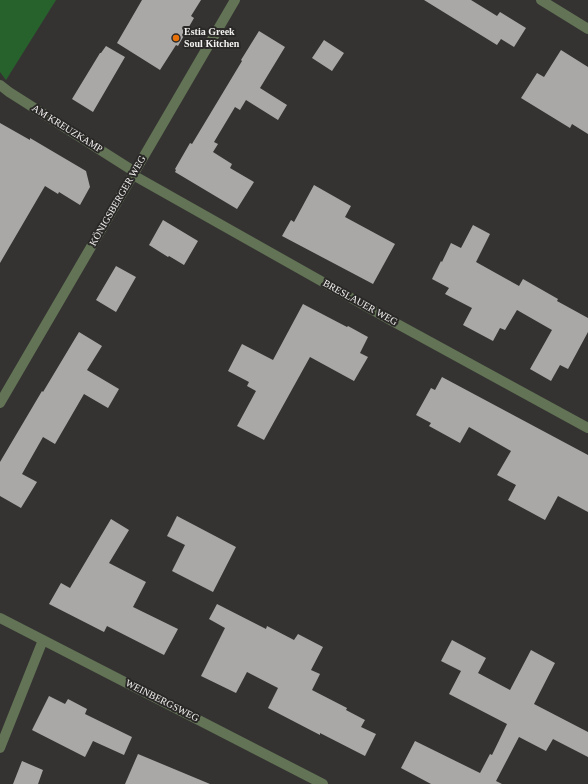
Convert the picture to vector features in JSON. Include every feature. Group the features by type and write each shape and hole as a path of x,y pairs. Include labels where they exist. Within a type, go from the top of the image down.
{"street":[{"name":"KÖNIGSBERGER WEG","path":"0,403 235,0"},
{"path":"541,0 588,29"},
{"name":"AM KREUZKAMP","path":"0,85 134,173"},
{"name":"BRESLAUER WEG","path":"134,173 404,328 588,428"},
{"name":"WEINBERGSWEG","path":"0,618 323,784"},
{"path":"0,748 43,640"}],"green space":[{"path":"0,0 56,0 6,80 0,72"}],"building":[{"path":"142,0 201,0 191,16 194,18 178,46 176,45 160,70 117,43"},
{"path":"424,0 471,0 497,16 500,12 526,28 514,47 501,39 497,45"},
{"path":"259,31 285,47 260,88 287,105 278,120 246,100 240,110 235,107 214,142 218,144 213,152 232,164 230,168 254,182 237,209 175,172 175,169 190,143 192,144"},
{"path":"324,40 344,53 332,71 312,58"},
{"path":"106,46 125,57 93,112 72,99 100,53"},
{"path":"561,50 588,67 588,134 572,124 570,128 521,98 537,73 544,77"},
{"path":"0,123 30,140 30,138 86,171 90,187 80,205 59,192 58,194 45,186 0,263"},
{"path":"314,185 351,206 345,217 395,244 373,284 282,236 291,220 294,222"},
{"path":"163,220 198,241 184,265 149,245"},
{"path":"473,225 490,234 476,262 519,286 523,279 558,299 557,301 588,318 588,332 568,369 560,365 551,381 530,369 552,330 517,310 505,330 500,328 493,341 463,325 472,308 445,294 449,288 432,279 451,243 461,248"},
{"path":"116,266 136,277 116,312 96,300"},
{"path":"303,304 368,337 360,353 368,357 354,381 310,357 264,440 237,426 256,391 247,386 249,382 228,371 242,344 273,360"},
{"path":"79,332 102,346 87,370 119,389 108,408 84,394 55,444 43,437 22,474 37,482 21,508 0,496 0,462"},
{"path":"442,377 588,455 588,512 558,496 545,520 508,500 516,485 497,475 511,451 469,427 460,443 429,426 431,423 416,415 431,388 435,390"},
{"path":"177,516 236,547 213,592 172,571 185,545 167,536"},
{"path":"111,519 129,530 109,563 146,582 133,607 178,629 164,655 107,626 104,632 49,604 61,583 70,588"},
{"path":"217,604 266,629 267,626 294,640 298,634 323,647 311,670 320,674 312,690 347,708 346,710 365,720 361,727 376,734 365,756 268,708 278,688 247,672 236,693 201,676 225,628 209,619"},
{"path":"452,640 486,658 478,673 510,690 531,650 555,663 534,704 588,732 588,757 553,739 546,751 519,737 496,781 502,784 431,784 401,768 415,741 480,773 490,754 492,755 507,724 449,694 461,671 441,661"},
{"path":"49,696 65,704 68,699 87,709 85,714 132,737 124,755 93,741 85,757 32,730"},
{"path":"138,754 210,784 125,784"},
{"path":"22,761 43,770 38,784 13,784"}],"place":[{"name":"Estia Greek Soul Kitchen","path":"176,38"}]}
